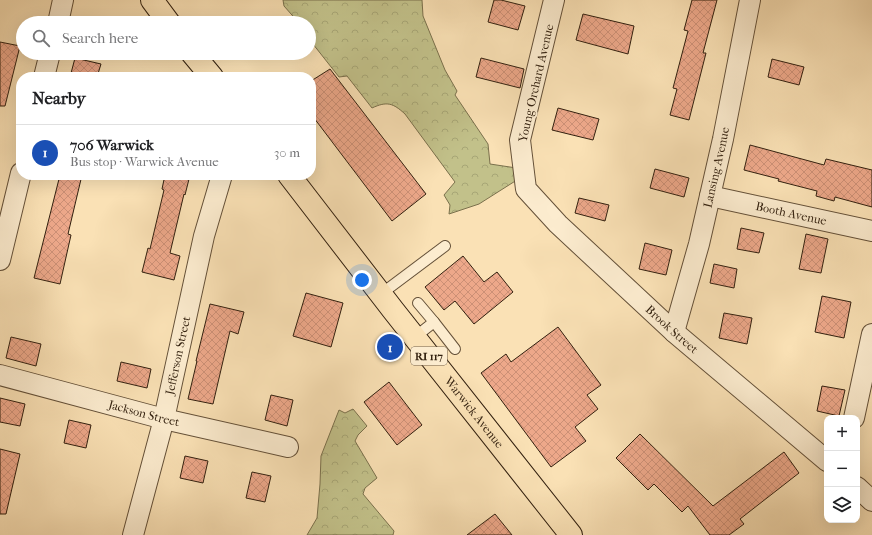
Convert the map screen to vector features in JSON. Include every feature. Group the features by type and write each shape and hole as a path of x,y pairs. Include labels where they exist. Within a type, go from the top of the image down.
{"main road":[{"path":"152,0 164,16"},
{"path":"198,60 208,72"},
{"name":"Warwick Avenue","path":"293,180 571,535"}],"street":[{"path":"60,16 63,0"},
{"name":"Young Orchard Avenue","path":"526,189 520,140 554,0"},
{"name":"Lansing Avenue","path":"674,332 699,244 710,196 723,139 750,0"},
{"path":"45,72 48,60"},
{"path":"0,260 19,180"},
{"name":"Jefferson Street","path":"133,535 164,420 204,236 221,180"},
{"name":"Brook Street","path":"526,189 558,224 674,332 824,458"},
{"name":"Booth Avenue","path":"710,196 872,231"},
{"path":"855,415 872,334"},
{"name":"Jackson Street","path":"0,375 164,420 288,447"},
{"path":"860,490 872,501"}],"lane":[{"path":"381,294 445,246"},
{"path":"418,303 455,349"},
{"path":"415,337 434,322"}],"green space":[{"path":"283,0 422,0 423,16 445,70 457,91 455,95 488,144 490,164 523,169 520,178 479,204 449,214 450,205 444,195 455,182 405,114 397,107 390,104 382,104 372,108 347,76 339,77 316,48 316,16 293,16 284,6"},
{"path":"353,409 367,426 358,435 355,441 377,478 365,488 363,494 394,531 393,535 307,535 317,518 321,456 339,410 345,413"}],"building":[{"path":"494,0 501,0 525,6 518,30 488,22"},
{"path":"692,0 717,0 703,53 706,53 689,120 670,115 677,89 673,88 688,31 684,30"},
{"path":"583,14 634,26 628,54 576,40"},
{"path":"0,42 16,45 16,60 5,106 0,106"},
{"path":"481,58 524,69 520,88 476,77"},
{"path":"772,59 804,67 799,85 768,77"},
{"path":"74,60 84,60 101,64 99,72 71,72"},
{"path":"330,69 426,194 392,221 316,121 316,78"},
{"path":"558,108 599,119 593,140 552,130"},
{"path":"750,145 824,165 826,159 872,170 872,207 835,197 834,201 816,196 817,191 744,170"},
{"path":"655,169 689,178 684,197 650,188"},
{"path":"59,180 81,180 68,234 71,235 60,284 34,278"},
{"path":"164,180 189,180 170,253 180,256 174,280 142,272 148,248 150,249 164,190 162,189"},
{"path":"579,198 609,205 605,221 575,213"},
{"path":"741,228 764,233 759,253 737,249"},
{"path":"806,234 828,239 821,273 799,269"},
{"path":"645,243 672,250 666,275 639,269"},
{"path":"463,256 484,282 497,272 513,292 474,324 455,301 444,310 425,287"},
{"path":"714,264 737,269 734,288 710,283"},
{"path":"306,293 343,303 331,347 293,336"},
{"path":"822,296 851,302 844,338 815,332"},
{"path":"210,304 244,312 238,334 230,331 213,404 188,399"},
{"path":"724,313 752,318 747,344 719,338"},
{"path":"558,327 601,385 587,395 598,409 575,427 586,441 551,467 481,373 506,354 511,362"},
{"path":"11,337 41,344 36,366 6,358"},
{"path":"121,362 151,369 147,388 117,381"},
{"path":"389,382 422,425 397,445 364,402"},
{"path":"822,386 845,390 839,415 817,411"},
{"path":"271,395 293,400 287,426 265,420"},
{"path":"0,398 25,404 20,426 0,422"},
{"path":"69,420 91,425 86,448 64,443"},
{"path":"640,434 713,506 784,452 799,473 740,519 744,524 729,535 710,535 688,506 682,512 654,484 648,490 616,458"},
{"path":"0,449 20,454 6,514 0,514"},
{"path":"185,456 208,461 203,483 180,478"},
{"path":"252,472 271,476 265,502 246,498"},
{"path":"495,514 512,535 467,535"}],"place":[{"name":"706 Warwick","path":"390,347"}]}
